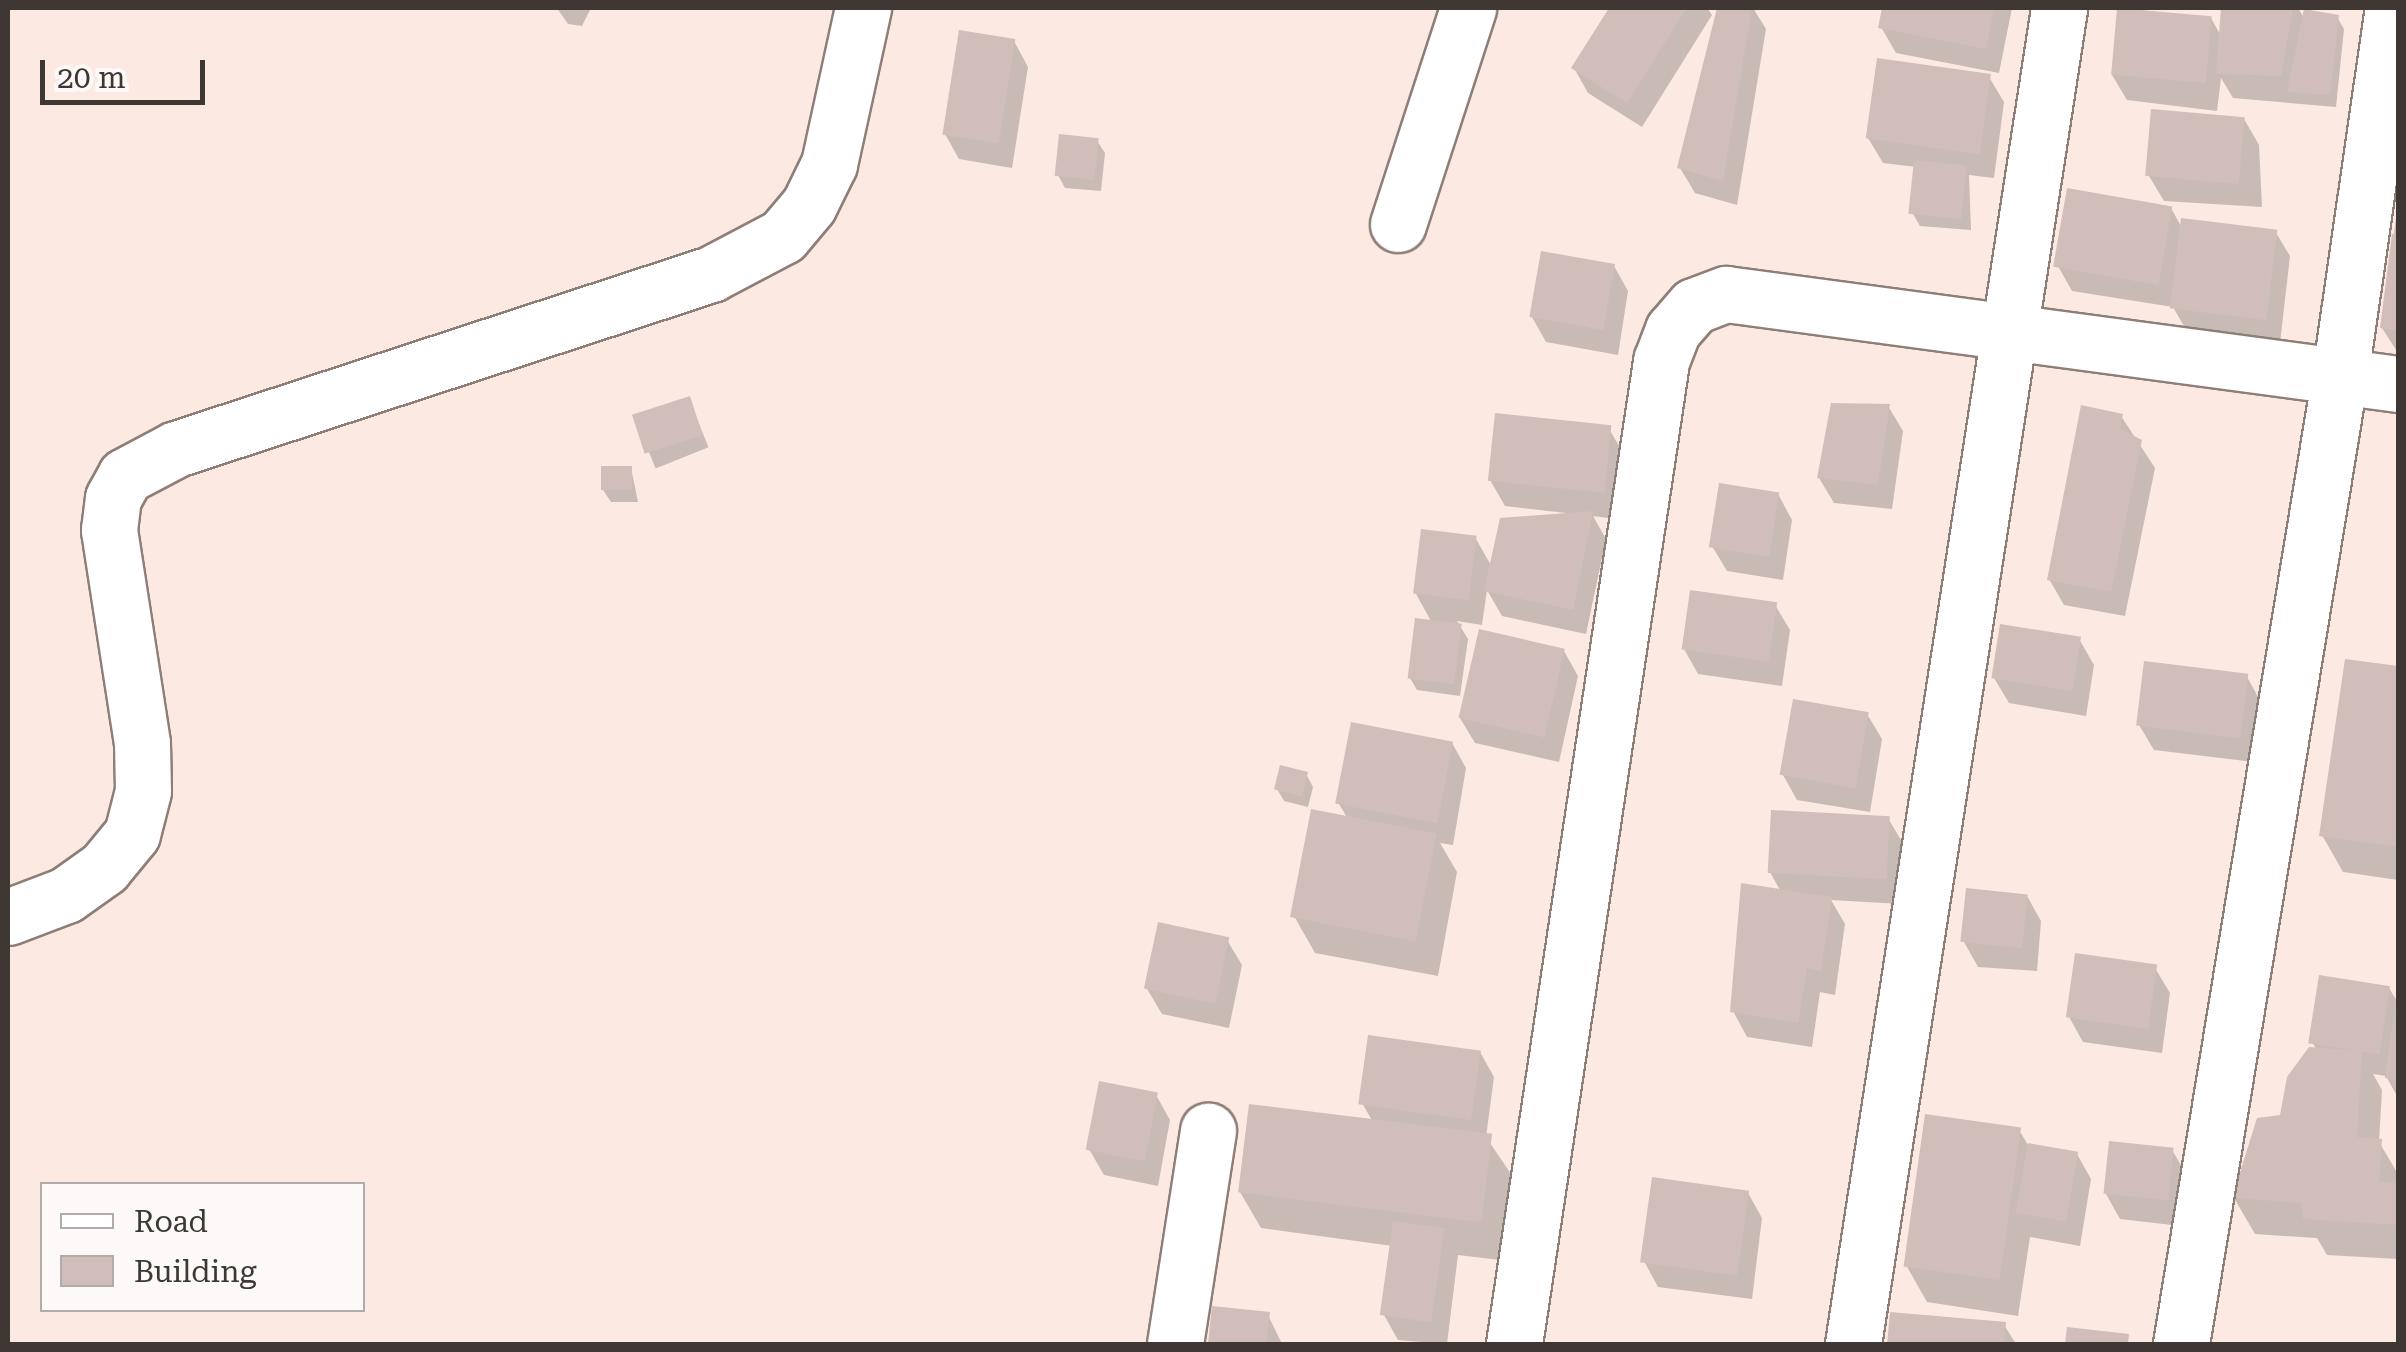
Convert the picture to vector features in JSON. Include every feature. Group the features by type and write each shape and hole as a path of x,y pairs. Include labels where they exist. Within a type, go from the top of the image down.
{"street":[{"path":"8,917 66,896 104,868 132,834 143,791 142,742 109,530 113,498 125,476 176,449 711,274 783,236 809,205 829,164 863,8"},
{"path":"1398,224 1468,8"},
{"path":"1853,1344 2059,8"},
{"path":"2181,1344 2340,375 2393,8"},
{"path":"1514,1344 1661,361 1673,330 1694,306 1726,294 2398,384"},
{"path":"1175,1344 1208,1131"}],"building":[{"path":"1609,8 1687,8 1627,103 1571,68"},
{"path":"1717,8 1752,8 1723,181 1677,168"},
{"path":"1882,8 1994,8 1986,49 1878,28"},
{"path":"2117,8 2212,16 2206,83 2111,75"},
{"path":"2221,8 2293,8 2281,76 2216,74"},
{"path":"2304,9 2339,15 2330,95 2287,92"},
{"path":"959,30 1015,39 999,144 942,135"},
{"path":"1877,58 1991,74 1980,154 1866,138"},
{"path":"2151,109 2245,117 2239,184 2145,176"},
{"path":"1059,134 1099,138 1094,180 1055,176"},
{"path":"1914,160 1967,166 1961,219 1908,214"},
{"path":"2067,188 2172,207 2158,285 2053,267"},
{"path":"2181,218 2277,230 2266,320 2170,308"},
{"path":"2392,234 2398,235 2398,331 2380,328"},
{"path":"1541,251 1615,264 1603,330 1529,317"},
{"path":"690,396 703,435 645,454 632,415"},
{"path":"1831,403 1890,404 1878,485 1817,478"},
{"path":"2081,405 2123,414 2120,429 2142,440 2111,592 2047,580"},
{"path":"1495,413 1611,425 1604,493 1488,481"},
{"path":"601,466 632,466 632,490 601,490"},
{"path":"1719,483 1779,493 1769,557 1709,547"},
{"path":"1593,511 1573,610 1484,591 1500,518"},
{"path":"1421,529 1477,536 1469,600 1413,594"},
{"path":"1690,590 1777,602 1769,662 1682,649"},
{"path":"1415,618 1462,624 1454,684 1408,679"},
{"path":"2000,624 2081,637 2072,691 1991,678"},
{"path":"1479,629 1565,649 1544,737 1459,718"},
{"path":"2345,659 2398,666 2398,847 2319,836"},
{"path":"2144,661 2248,674 2240,738 2136,726"},
{"path":"1793,699 1869,712 1855,788 1780,775"},
{"path":"1351,722 1453,742 1437,823 1335,803"},
{"path":"1280,765 1308,772 1302,796 1274,789"},
{"path":"1311,809 1437,833 1416,941 1290,917"},
{"path":"1771,810 1890,816 1887,879 1768,873"},
{"path":"1741,883 1832,897 1821,971 1807,968 1798,1023 1730,1012"},
{"path":"1966,888 2028,894 2022,948 1960,942"},
{"path":"1158,922 1229,937 1215,1004 1144,989"},
{"path":"2075,953 2157,965 2148,1029 2066,1017"},
{"path":"2319,975 2390,986 2379,1054 2308,1043"},
{"path":"2398,996 2398,1080 2385,1078"},
{"path":"1368,1035 1481,1051 1471,1120 1358,1104"},
{"path":"2309,1047 2362,1051 2357,1137 2382,1139 2379,1182 2398,1183 2398,1225 2303,1219 2301,1203 2232,1198 2257,1118 2280,1115 2287,1077"},
{"path":"1099,1081 1158,1092 1145,1161 1086,1150"},
{"path":"1249,1104 1492,1134 1481,1222 1238,1192"},
{"path":"1925,1114 2021,1127 2000,1280 1904,1267"},
{"path":"2109,1141 2174,1148 2168,1201 2103,1194"},
{"path":"2028,1143 2078,1152 2066,1222 2016,1213"},
{"path":"1652,1177 1749,1191 1737,1276 1640,1262"},
{"path":"1393,1221 1444,1228 1431,1322 1380,1315"},
{"path":"1212,1306 1270,1312 1266,1344 1208,1344"},
{"path":"1890,1312 2006,1322 2004,1344 1887,1344"},
{"path":"2067,1327 2129,1334 2128,1344 2065,1344"}]}
